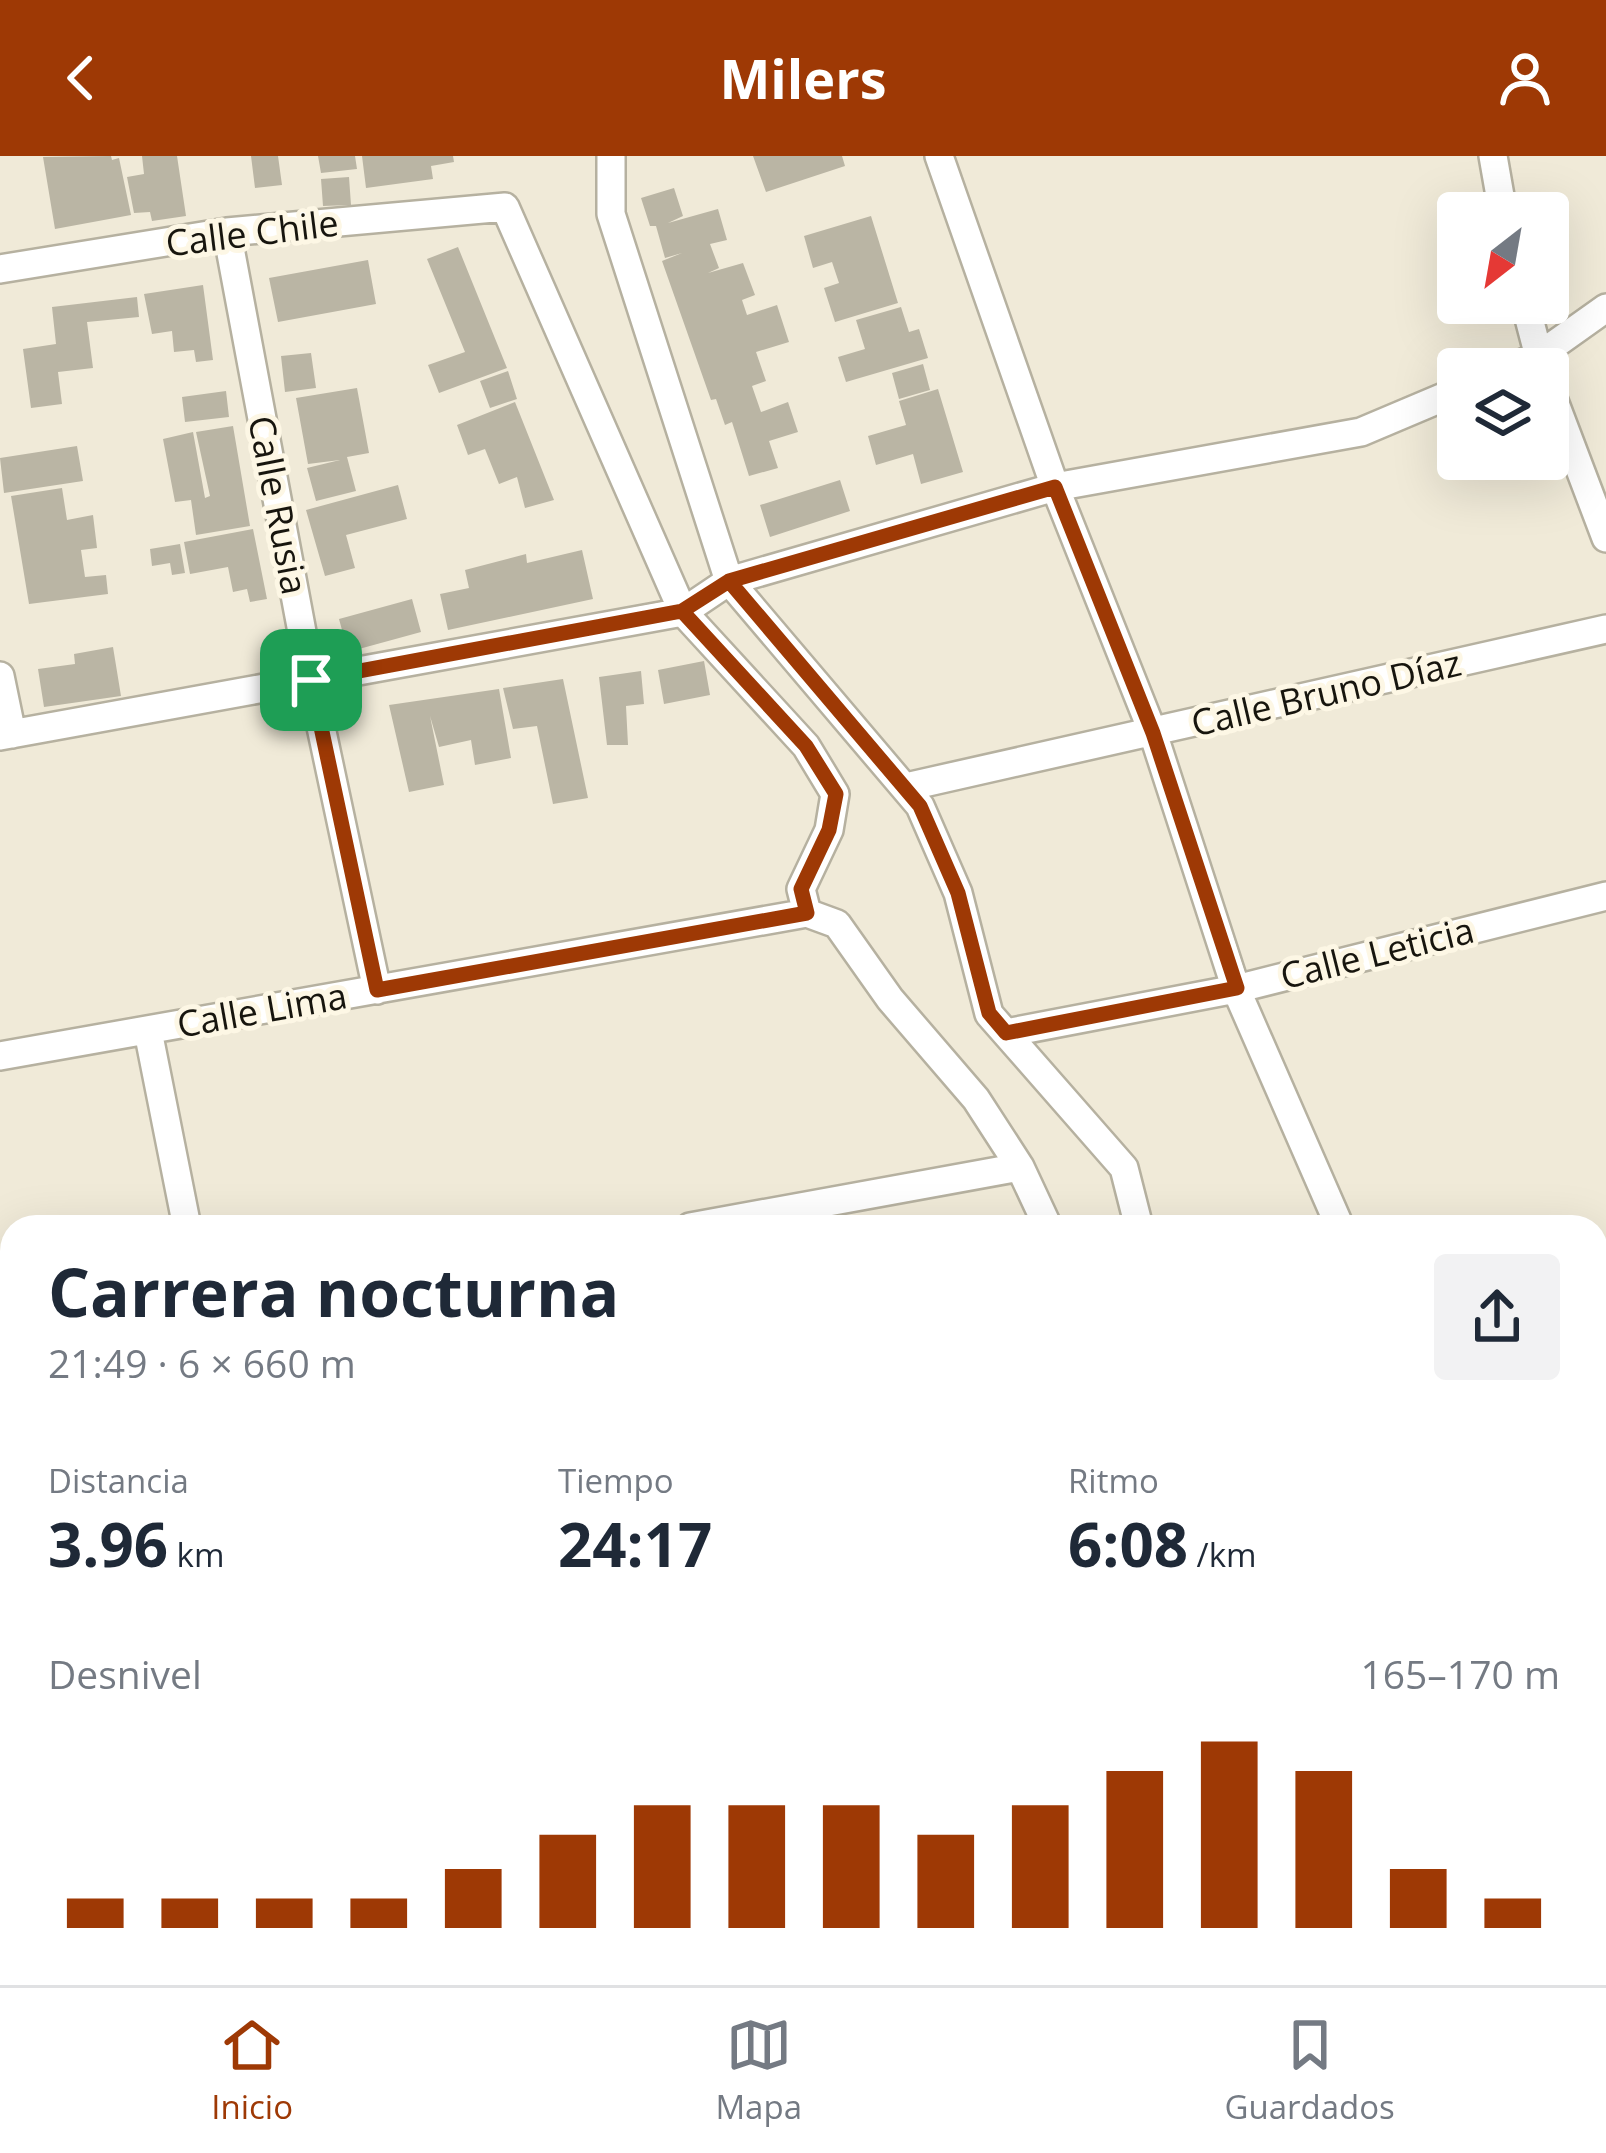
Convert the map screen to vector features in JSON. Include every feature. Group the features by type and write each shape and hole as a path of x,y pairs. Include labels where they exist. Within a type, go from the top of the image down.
{"street":[{"path":"611,156 611,214 729,581 920,806 958,893 989,1013 1124,1168 1136,1215"},
{"path":"939,156 1055,487 1153,733 1237,988 1335,1215"},
{"path":"1493,156 1499,192"},
{"name":"Calle Chile","path":"0,269 227,232 505,207 682,611"},
{"name":"Calle Rusia","path":"227,232 311,680 377,990"},
{"path":"1558,348 1606,308"},
{"path":"0,676 6,735 682,611 729,581 1055,487 1361,432 1437,400"},
{"path":"1569,440 1606,538"},
{"path":"682,611 806,746 836,794 829,830 801,889 807,913 837,924 890,999 976,1099 1020,1167 1042,1215"},
{"name":"Calle Bruno Díaz","path":"906,788 1606,628"},
{"name":"Calle Leticia","path":"1006,1033 1237,988 1606,896"},
{"name":"Calle Lima","path":"0,1056 807,913"},
{"path":"148,1030 185,1215"},
{"path":"756,1215 1020,1167"}],"building":[{"path":"111,156 112,160 119,158 131,215 55,229 43,157"},
{"path":"142,156 177,156 186,216 152,221 150,212 134,213 127,177 144,174"},
{"path":"251,156 278,156 282,185 255,188"},
{"path":"318,156 355,156 357,169 321,173"},
{"path":"362,156 453,156 454,162 431,166 433,179 366,188"},
{"path":"753,156 842,156 845,166 766,192"},
{"path":"349,177 351,205 323,206 321,179"},
{"path":"674,188 683,216 668,223 718,209 727,240 710,244 719,268 708,273 743,263 755,295 742,300 747,315 777,305 789,342 756,352 766,381 752,386 761,412 788,402 798,432 769,441 778,468 749,476 732,422 725,425 716,399 711,400 662,261 682,253 665,258 641,198"},
{"path":"871,216 898,303 835,322 824,288 839,283 832,262 813,268 804,236"},
{"path":"458,247 507,368 439,393 428,365 465,352 427,259"},
{"path":"368,260 376,304 278,322 269,278"},
{"path":"203,285 213,360 196,362 194,350 174,352 172,331 152,334 144,294"},
{"path":"137,297 139,317 87,322 93,368 58,372 62,404 31,408 23,349 56,344 52,307"},
{"path":"901,307 909,332 919,329 928,358 846,382 838,357 865,349 856,320"},
{"path":"311,353 316,388 285,392 281,356"},
{"path":"923,364 930,390 899,399 892,373"},
{"path":"508,371 517,399 490,408 480,381"},
{"path":"357,388 369,453 347,457 356,491 316,501 307,468 340,460 308,464 296,398"},
{"path":"938,389 963,472 921,484 913,454 876,465 868,436 906,425 899,401"},
{"path":"226,391 229,417 185,422 182,397"},
{"path":"515,402 554,500 525,508 517,477 499,484 485,449 468,455 457,425"},
{"path":"233,426 250,526 196,535 191,500 175,502 163,439 193,432 205,498 210,496 196,432"},
{"path":"77,446 83,481 4,493 0,458"},
{"path":"840,480 850,511 770,537 760,505"},
{"path":"398,485 407,519 346,535 355,568 325,576 306,510"},
{"path":"62,488 67,520 93,515 97,548 81,550 85,577 106,575 108,594 29,604 11,496"},
{"path":"253,529 267,599 250,602 247,589 233,592 228,567 190,574 184,542"},
{"path":"180,544 185,573 172,575 170,563 152,566 150,549"},
{"path":"582,550 593,599 448,630 440,594 469,588 465,570 526,554 527,563"},
{"path":"412,599 421,632 348,652 339,619"},
{"path":"113,647 121,696 44,707 38,669 75,664 74,654"},
{"path":"704,661 710,695 664,704 658,670"},
{"path":"641,671 644,704 626,706 628,745 607,745 599,677"},
{"path":"563,679 588,798 553,804 537,726 513,729 503,688"},
{"path":"499,689 511,758 475,765 471,740 439,747 430,716 444,785 409,792 389,705"}],"route":[{"path":"311,680 377,990 807,913 801,889 829,830 836,794 806,746 682,611 729,581 920,806 958,893 989,1013 1006,1033 1237,988 1153,733 1055,487 729,581 682,611 311,680"}]}
